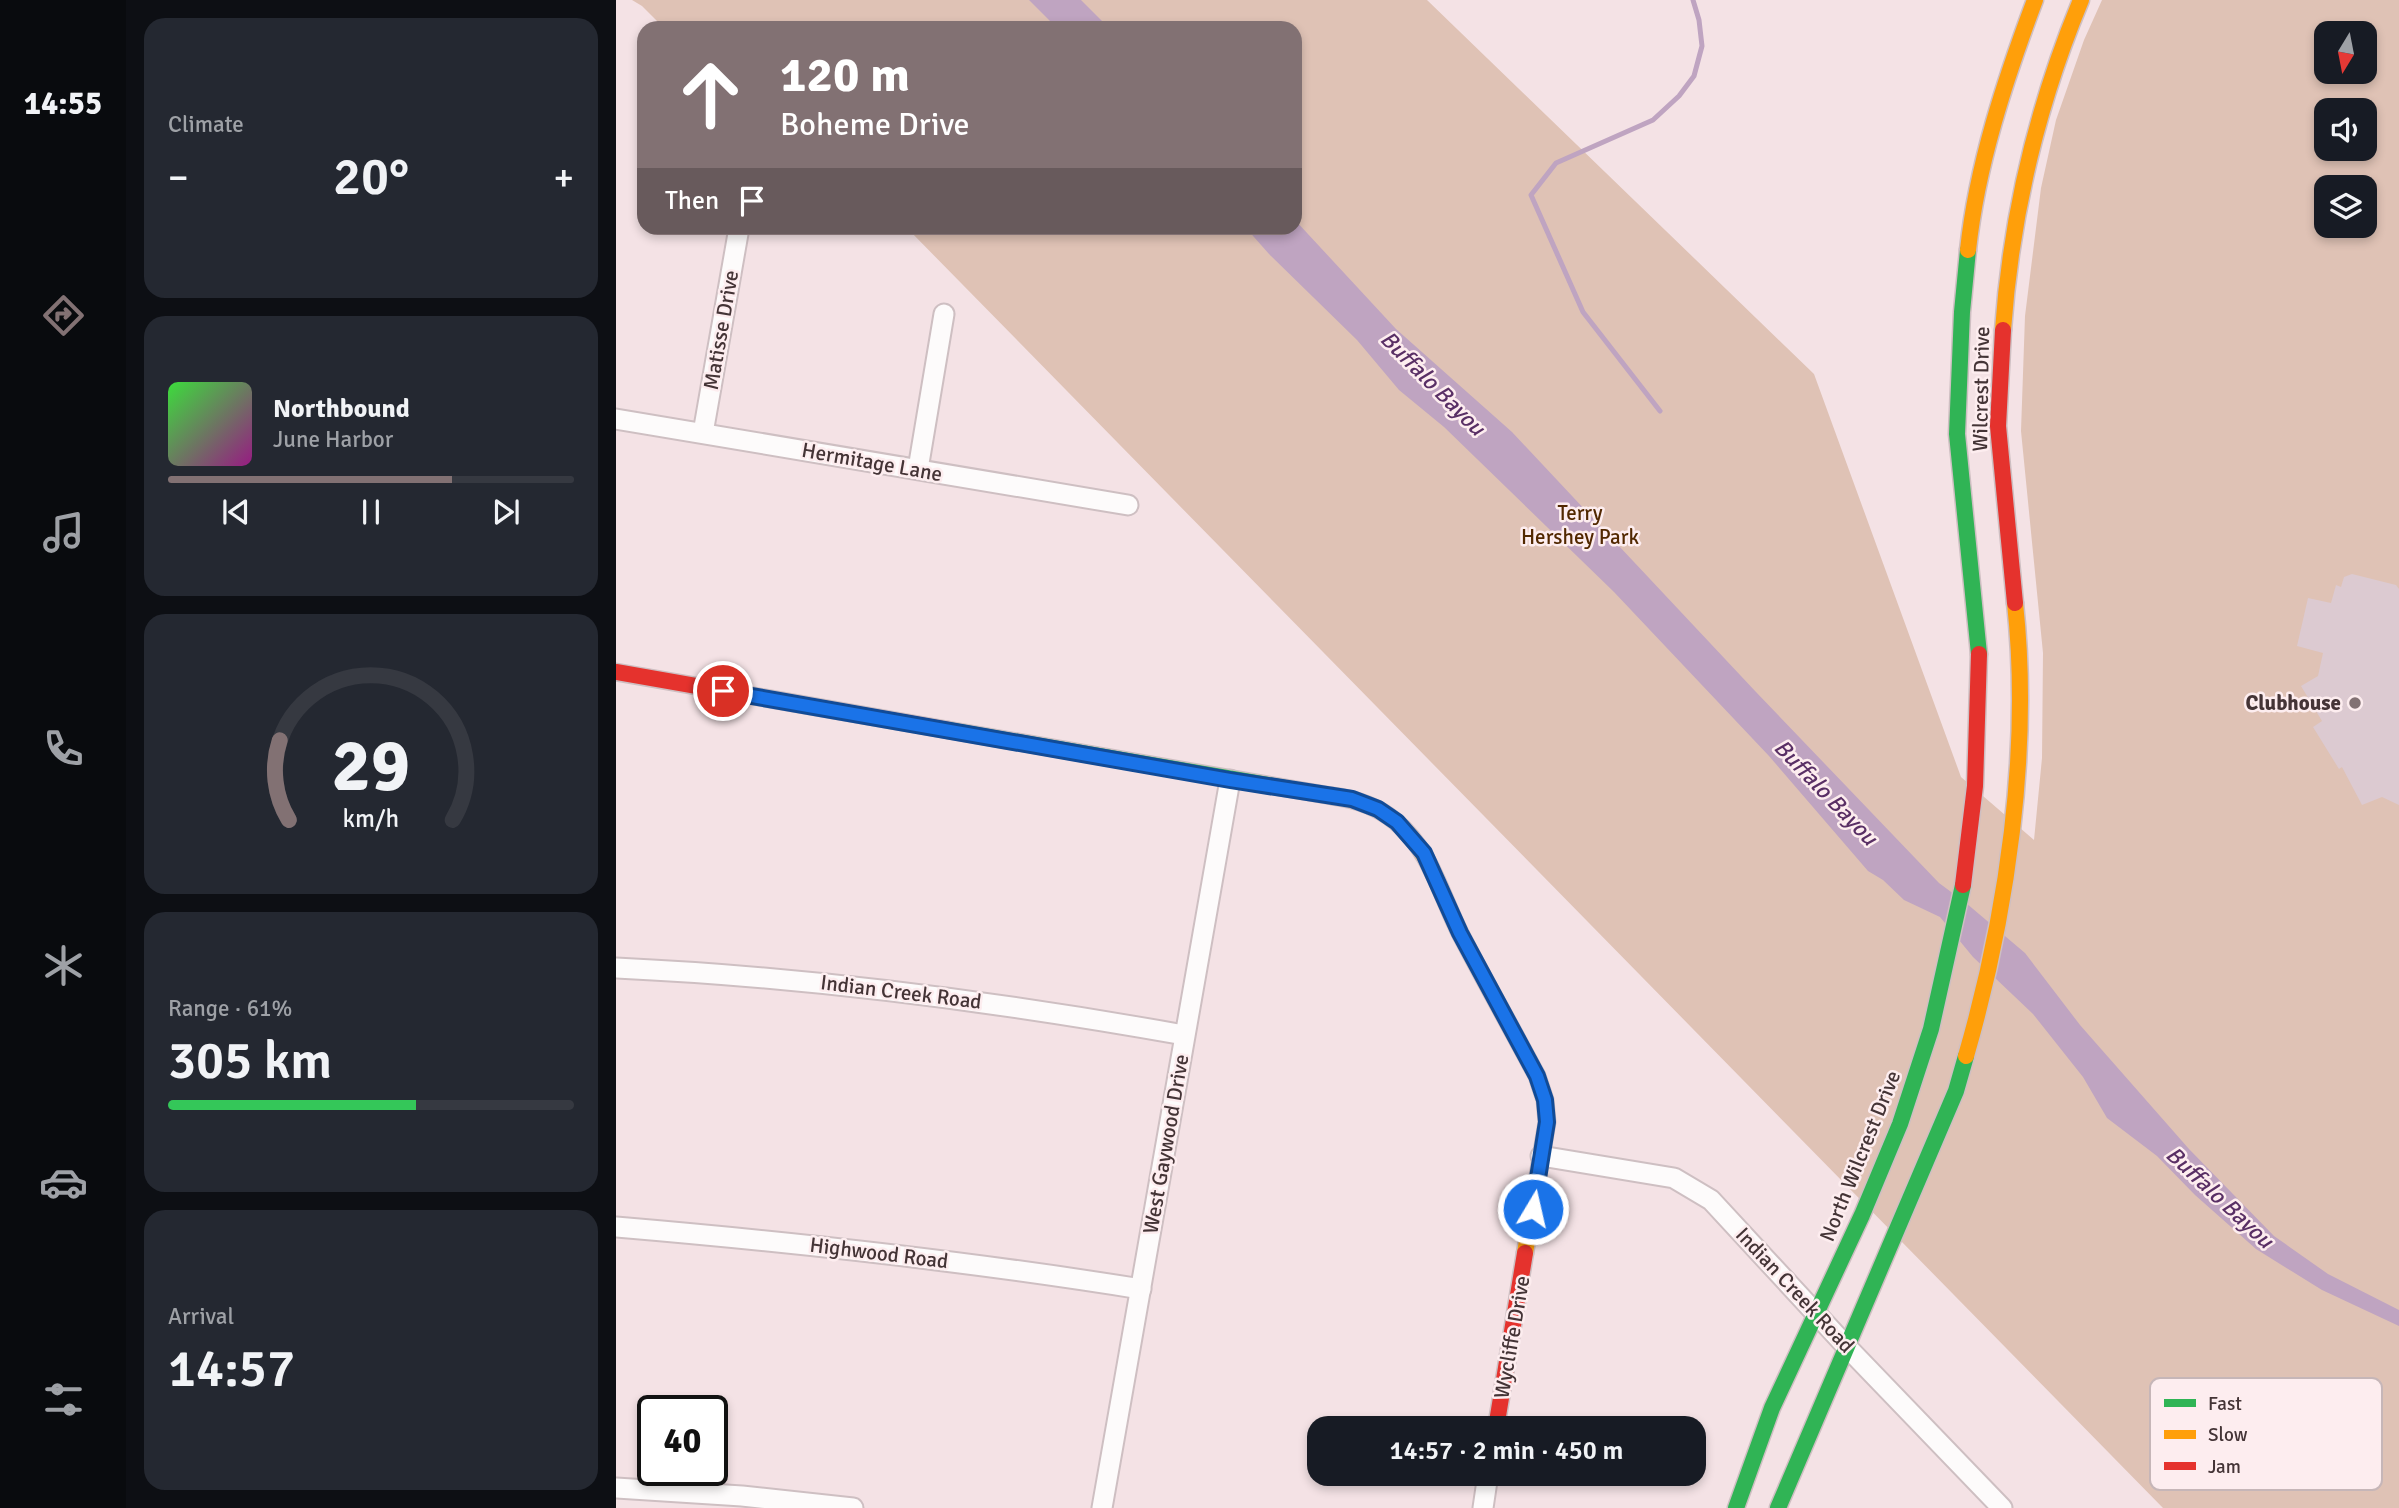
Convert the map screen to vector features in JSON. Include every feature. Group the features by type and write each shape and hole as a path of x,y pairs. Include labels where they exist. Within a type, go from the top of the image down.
{"main road":[{"name":"Wilcrest Drive","path":"1846,1346 1933,1150 1965,1061 1998,916 2011,830 2019,757 1998,694 1979,656 1957,434 1962,313 1970,234 1980,177 2012,59 2035,0"},
{"name":"Wilcrest Drive","path":"1973,805 1998,694 2019,654 1997,432 2003,316 2021,185 2039,114 2066,33 2081,0"},
{"name":"Wycliffe Drive","path":"616,672 1352,799 1378,809 1397,822 1424,853 1460,933 1537,1076 1545,1100 1547,1122 1498,1416"},
{"name":"North Wilcrest Drive","path":"1737,1508 1772,1408 1862,1215 1900,1124 1931,1028 1964,883 1973,805"},
{"path":"1778,1508 1846,1346"}],"street":[{"name":"Matisse Drive","path":"703,433 738,235"},
{"path":"918,469 944,314"},
{"name":"Hermitage Lane","path":"616,419 1128,505"},
{"name":"West Gaywood Drive","path":"1102,1508 1230,780"},
{"name":"Indian Creek Road","path":"616,968 761,976 940,995 1184,1035"},
{"name":"Indian Creek Road","path":"1541,1156 1674,1178 1711,1200 1846,1346 2002,1508"},
{"name":"Highwood Road","path":"616,1227 780,1241 1028,1271 1141,1289"},
{"path":"1483,1508 1487,1486"},
{"path":"616,1488 742,1496 853,1508"}],"green space":[{"name":"Terry Hershey Park","path":"632,0 1427,0 1814,374 1961,777 2034,840 2042,758 2043,653 2021,431 2025,316 2041,188 2056,120 2084,40 2102,0 2399,0 2399,1508 2163,1508 914,235 1302,235 1302,21 657,21"}],"water":[{"path":"1029,0 1081,0 1102,21 1050,21"},
{"name":"Buffalo Bayou","path":"1302,228 1396,329 1512,432 1939,883 2025,953 2080,1025 2189,1149 2274,1236 2328,1274 2399,1310 2399,1326 2322,1290 2256,1249 2195,1195 2157,1156 2107,1118 2083,1077 2033,1014 1973,957 1940,917 1904,900 1883,880 1868,871 1769,756 1614,592 1444,427 1399,390 1357,340 1252,235 1302,235"}],"building":[{"name":"Clubhouse","path":"2352,574 2396,585 2399,589 2399,805 2382,797 2362,805 2342,767 2339,769 2313,727 2322,721 2301,686 2318,676 2323,653 2297,646 2308,598 2331,603 2336,585 2341,587 2344,577"}],"waterway":[{"path":"1660,411 1583,312 1531,195 1556,163 1653,120 1679,96 1694,76 1702,46 1693,0"}],"traffic: fast":[{"path":"1968,250 1962,312 1957,434 1979,654"},
{"path":"948,730 1332,796"},
{"path":"1736,1508 1772,1408 1862,1215 1900,1124 1931,1029 1963,885"},
{"path":"1778,1508 1956,1091 1966,1056"}],"traffic: slow":[{"path":"1968,250 1985,155 2013,61 2035,0"},
{"path":"2003,330 2012,245 2028,162 2051,80 2081,0"},
{"path":"1966,1056 1993,946 2012,832 2020,716 2015,603"},
{"path":"1332,796 1357,801 1381,811 1395,821 1418,846 1434,874 1461,935 1537,1076 1545,1100 1547,1122 1525,1253"}],"traffic: jam":[{"path":"2003,330 1998,426 2015,603"},
{"path":"1963,885 1975,786 1979,654"},
{"path":"616,672 948,730"},
{"path":"1498,1416 1525,1253"}],"place":[{"name":"Clubhouse","path":"2355,703"}],"route":[{"path":"723,691 1352,799 1378,809 1397,822 1424,853 1460,933 1537,1076 1545,1100 1547,1122 1533,1209"}]}
